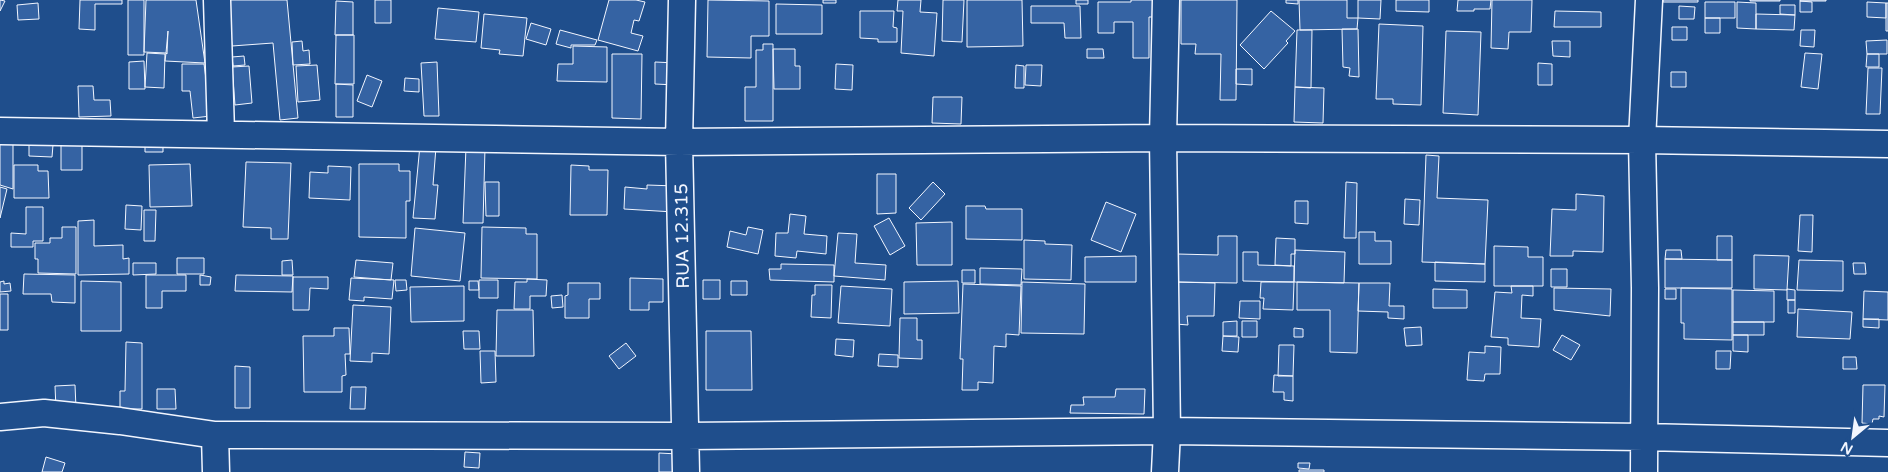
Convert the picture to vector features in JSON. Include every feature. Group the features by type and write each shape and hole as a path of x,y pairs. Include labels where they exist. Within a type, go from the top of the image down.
{"street":[{"path":"217,0 222,133"},
{"name":"RUA 12.315","path":"682,0 679,142 686,472"},
{"path":"1166,0 1163,138 1166,472"},
{"path":"1644,472 1645,288 1642,140 1649,0"},
{"path":"0,131 222,133 679,142 1163,138 1642,140 1888,144"},
{"path":"0,417 44,413 120,421 215,435 686,436 1167,431 1888,442"},
{"path":"215,435 216,472"}],"building":[{"path":"0,0 5,1 0,11"},
{"path":"80,0 122,0 122,4 95,4 95,30 79,29"},
{"path":"128,0 144,0 144,55 128,55"},
{"path":"146,0 196,0 205,63 165,61 166,53 144,52"},
{"path":"228,0 287,0 298,118 280,120 273,43 232,46"},
{"path":"375,0 391,0 391,23 375,23"},
{"path":"609,0 645,2 639,21 634,20 631,33 643,36 638,51 598,40"},
{"path":"708,0 769,1 769,36 751,36 751,58 707,57"},
{"path":"823,0 836,0 836,3 823,3"},
{"path":"898,0 921,0 920,12 937,13 934,56 901,53 903,11 897,11"},
{"path":"943,0 964,0 962,42 942,41"},
{"path":"967,0 1022,0 1023,46 967,47"},
{"path":"1076,0 1088,0 1088,4 1076,4"},
{"path":"1131,0 1153,0 1153,17 1149,17 1149,58 1133,58 1133,22 1114,22 1114,33 1098,33 1098,2 1131,2"},
{"path":"1181,0 1237,0 1236,100 1220,100 1221,54 1195,54 1196,44 1181,44"},
{"path":"1286,0 1298,0 1298,4 1286,3"},
{"path":"1299,0 1347,0 1347,18 1358,18 1357,29 1300,30"},
{"path":"1358,0 1381,0 1380,19 1358,18"},
{"path":"1396,0 1429,0 1429,12 1396,11"},
{"path":"1458,0 1491,0 1490,9 1457,11"},
{"path":"1492,0 1532,0 1531,32 1509,32 1508,49 1491,48"},
{"path":"1663,0 1698,0 1698,2 1663,2"},
{"path":"1780,0 1780,1 1750,1"},
{"path":"1826,0 1826,1 1800,1"},
{"path":"336,1 353,2 353,35 335,35"},
{"path":"1800,1 1812,2 1812,12 1800,12"},
{"path":"1705,2 1735,2 1735,18 1705,18"},
{"path":"1737,2 1756,3 1756,29 1737,28"},
{"path":"1867,2 1886,3 1886,18 1867,17"},
{"path":"38,3 39,19 18,20 17,5"},
{"path":"1886,3 1888,3 1888,31 1886,31"},
{"path":"776,4 822,5 822,34 776,34"},
{"path":"1780,5 1795,5 1795,15 1780,14"},
{"path":"1031,6 1080,6 1081,38 1065,38 1064,23 1031,23"},
{"path":"1679,6 1695,7 1694,19 1679,19"},
{"path":"438,8 479,12 476,42 435,39"},
{"path":"860,11 894,11 893,27 897,28 897,42 878,42 878,39 860,38"},
{"path":"1271,11 1295,31 1286,41 1288,43 1264,69 1240,45"},
{"path":"1555,11 1601,12 1601,27 1554,27"},
{"path":"484,14 527,18 523,56 499,54 500,50 481,48"},
{"path":"1756,14 1795,15 1794,30 1756,29"},
{"path":"1705,18 1720,18 1720,33 1705,33"},
{"path":"531,23 551,29 546,45 526,39"},
{"path":"1379,24 1423,26 1421,105 1393,104 1393,99 1376,99"},
{"path":"1672,27 1687,27 1687,40 1672,40"},
{"path":"1342,29 1358,29 1359,77 1349,76 1350,68 1343,67"},
{"path":"560,30 597,40 595,45 571,45 571,48 556,44"},
{"path":"1297,30 1312,30 1311,88 1295,87"},
{"path":"1801,30 1815,30 1814,47 1800,46"},
{"path":"1446,31 1481,32 1478,115 1443,113"},
{"path":"336,35 354,35 354,84 335,84"},
{"path":"1887,40 1887,54 1867,54 1866,41"},
{"path":"302,41 303,51 309,50 310,64 293,65 292,42"},
{"path":"1552,41 1570,41 1570,57 1553,56"},
{"path":"763,44 773,44 773,121 745,121 745,87 756,87 756,50 763,50"},
{"path":"573,46 607,47 607,82 557,81 558,64 573,64"},
{"path":"773,49 795,49 795,66 800,66 800,89 774,89"},
{"path":"1087,49 1103,49 1104,58 1087,58"},
{"path":"147,53 165,54 164,88 145,87"},
{"path":"1805,53 1822,54 1818,89 1801,87"},
{"path":"612,54 642,54 641,119 612,118"},
{"path":"1867,54 1879,54 1879,67 1866,67"},
{"path":"244,56 245,65 233,66 232,57"},
{"path":"144,61 145,89 129,89 129,62"},
{"path":"437,62 439,116 424,116 421,63"},
{"path":"655,62 677,63 676,85 655,84"},
{"path":"1538,63 1552,64 1552,85 1538,85"},
{"path":"182,64 204,64 211,116 193,118 190,91 182,91"},
{"path":"836,64 853,65 852,90 835,89"},
{"path":"317,65 320,100 298,102 296,66"},
{"path":"1016,65 1024,66 1024,88 1015,88"},
{"path":"1026,65 1042,65 1041,86 1025,85"},
{"path":"249,66 252,103 235,105 232,67"},
{"path":"1868,68 1882,68 1880,114 1866,114"},
{"path":"1236,69 1252,69 1252,85 1236,84"},
{"path":"1671,72 1686,72 1686,87 1671,87"},
{"path":"367,75 382,81 372,107 357,101"},
{"path":"405,78 419,79 419,92 404,91"},
{"path":"336,84 353,85 353,117 336,117"},
{"path":"78,86 93,86 94,100 110,100 111,116 79,117"},
{"path":"1295,87 1324,88 1323,123 1294,122"},
{"path":"933,97 962,97 961,124 932,123"},
{"path":"0,137 13,138 13,189 0,185"},
{"path":"61,141 82,141 82,170 61,170"},
{"path":"145,141 163,141 163,152 145,152"},
{"path":"29,144 53,145 52,157 29,156"},
{"path":"420,145 436,147 433,185 438,185 435,219 413,218"},
{"path":"466,147 485,148 483,223 463,223"},
{"path":"1426,155 1439,156 1437,198 1488,200 1485,264 1422,262"},
{"path":"246,162 291,163 288,239 271,239 271,228 243,227"},
{"path":"190,164 192,206 150,207 149,165"},
{"path":"359,164 399,164 399,171 410,171 410,201 406,201 406,238 359,237"},
{"path":"14,165 38,165 38,171 48,171 49,198 14,198"},
{"path":"571,165 589,166 589,170 608,170 607,215 570,215"},
{"path":"328,166 351,167 350,200 309,198 310,172 328,173"},
{"path":"877,174 896,174 896,213 877,214"},
{"path":"485,182 499,182 499,216 486,216"},
{"path":"933,182 945,194 921,220 909,208"},
{"path":"1346,182 1357,183 1356,238 1344,238"},
{"path":"647,185 676,186 674,212 624,209 625,187 647,189"},
{"path":"0,187 7,189 0,218"},
{"path":"1576,194 1604,196 1603,252 1573,251 1573,256 1550,256 1552,209 1576,210"},
{"path":"1405,199 1420,200 1419,225 1404,224"},
{"path":"1295,201 1308,201 1308,224 1295,223"},
{"path":"1106,202 1136,214 1121,252 1091,240"},
{"path":"126,205 142,206 141,230 125,229"},
{"path":"966,206 985,206 986,209 1022,209 1022,240 966,239"},
{"path":"26,207 43,207 43,241 33,241 33,247 11,247 11,233 26,234"},
{"path":"144,210 156,210 155,241 144,241"},
{"path":"790,214 806,216 804,234 827,236 826,254 797,251 796,258 775,256 776,233 788,233"},
{"path":"1800,215 1813,215 1812,252 1798,251"},
{"path":"889,218 905,246 890,255 874,226"},
{"path":"94,220 94,246 123,245 123,259 129,258 129,274 78,275 78,221"},
{"path":"952,222 952,265 917,265 916,223"},
{"path":"62,227 76,227 76,274 38,273 38,259 35,259 35,243 50,243 50,238 62,238"},
{"path":"482,227 526,228 526,234 537,234 537,279 481,278"},
{"path":"748,227 763,230 758,254 727,247 730,231 746,235"},
{"path":"415,228 465,233 460,281 411,276"},
{"path":"1359,232 1375,232 1375,241 1391,241 1391,264 1359,264"},
{"path":"838,233 857,234 855,263 886,265 885,280 834,276"},
{"path":"1218,236 1237,236 1237,283 1176,282 1177,254 1218,255"},
{"path":"1717,236 1732,236 1732,260 1717,260"},
{"path":"1276,238 1295,239 1295,254 1291,254 1291,266 1275,265"},
{"path":"1024,240 1045,241 1045,244 1072,245 1071,280 1024,279"},
{"path":"1494,246 1528,247 1528,257 1543,257 1543,286 1494,286"},
{"path":"1295,250 1345,252 1344,283 1294,282"},
{"path":"1666,250 1681,250 1682,259 1665,259"},
{"path":"1243,252 1258,252 1258,265 1294,266 1294,282 1243,281"},
{"path":"1754,255 1789,256 1787,290 1754,289"},
{"path":"1136,256 1136,282 1085,282 1085,257"},
{"path":"177,258 204,258 204,274 177,274"},
{"path":"1665,259 1732,260 1732,288 1665,288"},
{"path":"292,260 293,275 282,275 282,261"},
{"path":"356,260 393,263 391,280 354,277"},
{"path":"1799,260 1843,261 1843,291 1797,290"},
{"path":"1435,262 1485,264 1485,282 1435,281"},
{"path":"133,263 156,263 156,274 133,275"},
{"path":"1853,263 1865,263 1866,274 1854,274"},
{"path":"781,264 834,265 834,282 770,280 769,269 781,269"},
{"path":"980,268 1022,269 1021,285 980,284"},
{"path":"1551,269 1567,269 1567,287 1551,287"},
{"path":"962,270 975,270 975,283 962,283"},
{"path":"24,274 75,275 75,303 52,302 51,294 23,294"},
{"path":"146,275 186,275 186,291 162,291 162,308 146,308"},
{"path":"200,275 211,277 210,285 200,285"},
{"path":"236,275 293,276 292,292 235,291"},
{"path":"293,277 328,277 328,289 310,288 309,310 293,310"},
{"path":"351,278 394,280 392,299 364,297 364,301 349,300"},
{"path":"630,278 663,279 663,302 649,302 649,310 630,310"},
{"path":"527,279 547,280 546,296 530,296 530,309 514,309 515,282 527,282"},
{"path":"395,280 406,280 407,290 396,291"},
{"path":"479,280 498,280 498,298 479,298"},
{"path":"703,280 720,280 720,299 703,299"},
{"path":"4,281 4,284 10,283 11,291 0,292 0,282"},
{"path":"81,281 121,282 121,331 81,331"},
{"path":"469,281 478,281 479,290 469,290"},
{"path":"731,281 747,281 747,295 731,295"},
{"path":"958,281 959,313 904,314 904,282"},
{"path":"1022,282 1085,284 1084,334 1021,333"},
{"path":"1176,282 1215,283 1214,316 1187,316 1188,325 1176,324"},
{"path":"1261,282 1294,282 1293,310 1263,309 1264,298 1260,298"},
{"path":"1297,282 1359,283 1357,353 1330,352 1330,310 1297,310"},
{"path":"568,283 600,283 600,299 589,299 589,318 565,318 565,296 568,295"},
{"path":"1359,283 1390,283 1389,306 1404,306 1404,319 1388,318 1388,312 1358,311"},
{"path":"963,284 1021,286 1019,335 1006,334 1006,347 994,346 993,383 978,382 978,390 962,390 963,359 960,359"},
{"path":"815,285 832,285 831,318 811,317 812,295 815,295"},
{"path":"464,286 464,321 411,322 410,287"},
{"path":"841,286 892,289 890,326 838,323"},
{"path":"1511,286 1533,286 1533,296 1522,295 1521,318 1541,319 1539,347 1508,345 1508,338 1491,337 1495,292 1512,293"},
{"path":"1554,288 1611,289 1610,316 1554,310"},
{"path":"1681,288 1732,289 1732,340 1684,339 1684,323 1681,323"},
{"path":"1433,289 1467,290 1467,308 1433,308"},
{"path":"1665,289 1676,289 1676,299 1665,299"},
{"path":"1787,289 1795,290 1795,300 1787,300"},
{"path":"1733,290 1774,291 1774,322 1733,322"},
{"path":"1864,291 1888,292 1888,320 1863,319"},
{"path":"0,294 8,294 8,330 0,330"},
{"path":"562,295 563,307 552,308 551,296"},
{"path":"1788,300 1795,300 1795,313 1788,313"},
{"path":"1240,301 1260,301 1260,319 1239,318"},
{"path":"353,305 391,307 389,354 372,353 372,362 350,361"},
{"path":"1798,309 1852,312 1850,339 1797,337"},
{"path":"497,310 533,310 534,356 496,356"},
{"path":"900,318 917,318 917,340 922,340 922,359 899,358"},
{"path":"1863,319 1879,319 1879,328 1863,327"},
{"path":"1237,321 1237,336 1223,336 1223,322"},
{"path":"1242,321 1257,321 1257,337 1242,337"},
{"path":"1733,322 1764,322 1764,335 1733,335"},
{"path":"1421,327 1422,345 1406,346 1404,328"},
{"path":"334,328 349,328 350,354 345,354 346,375 342,376 342,392 304,392 303,336 334,336"},
{"path":"1294,328 1303,329 1303,337 1294,337"},
{"path":"463,331 479,331 480,349 464,349"},
{"path":"706,331 751,331 752,390 706,390"},
{"path":"1562,335 1580,345 1571,360 1553,350"},
{"path":"1733,335 1748,335 1748,352 1733,351"},
{"path":"1223,336 1239,337 1238,352 1222,351"},
{"path":"836,339 854,340 853,357 835,355"},
{"path":"126,342 142,343 142,409 120,409 120,391 125,391"},
{"path":"626,343 636,356 619,369 609,356"},
{"path":"1279,345 1294,345 1293,376 1278,376"},
{"path":"1485,346 1501,347 1500,374 1485,374 1484,381 1467,380 1469,352 1485,353"},
{"path":"480,351 495,351 496,382 481,383"},
{"path":"1716,351 1731,351 1730,369 1716,369"},
{"path":"879,354 898,355 898,367 878,366"},
{"path":"1843,357 1856,357 1857,369 1843,369"},
{"path":"235,366 250,367 250,408 235,408"},
{"path":"1274,375 1293,376 1293,401 1284,400 1284,392 1273,392"},
{"path":"75,385 76,408 56,409 55,386"},
{"path":"1863,385 1885,385 1884,417 1879,416 1879,419 1873,419 1872,424 1862,423"},
{"path":"351,387 366,387 365,409 350,409"},
{"path":"157,389 175,389 176,409 157,409"},
{"path":"1116,389 1145,389 1144,414 1070,413 1071,405 1084,405 1083,397 1115,397"},
{"path":"465,452 480,453 479,468 464,467"},
{"path":"659,453 678,454 677,472 659,472"},
{"path":"46,457 65,463 62,472 42,472"},
{"path":"1298,463 1310,463 1309,469 1298,468"},
{"path":"1299,470 1324,470 1324,472 1299,472"}]}
